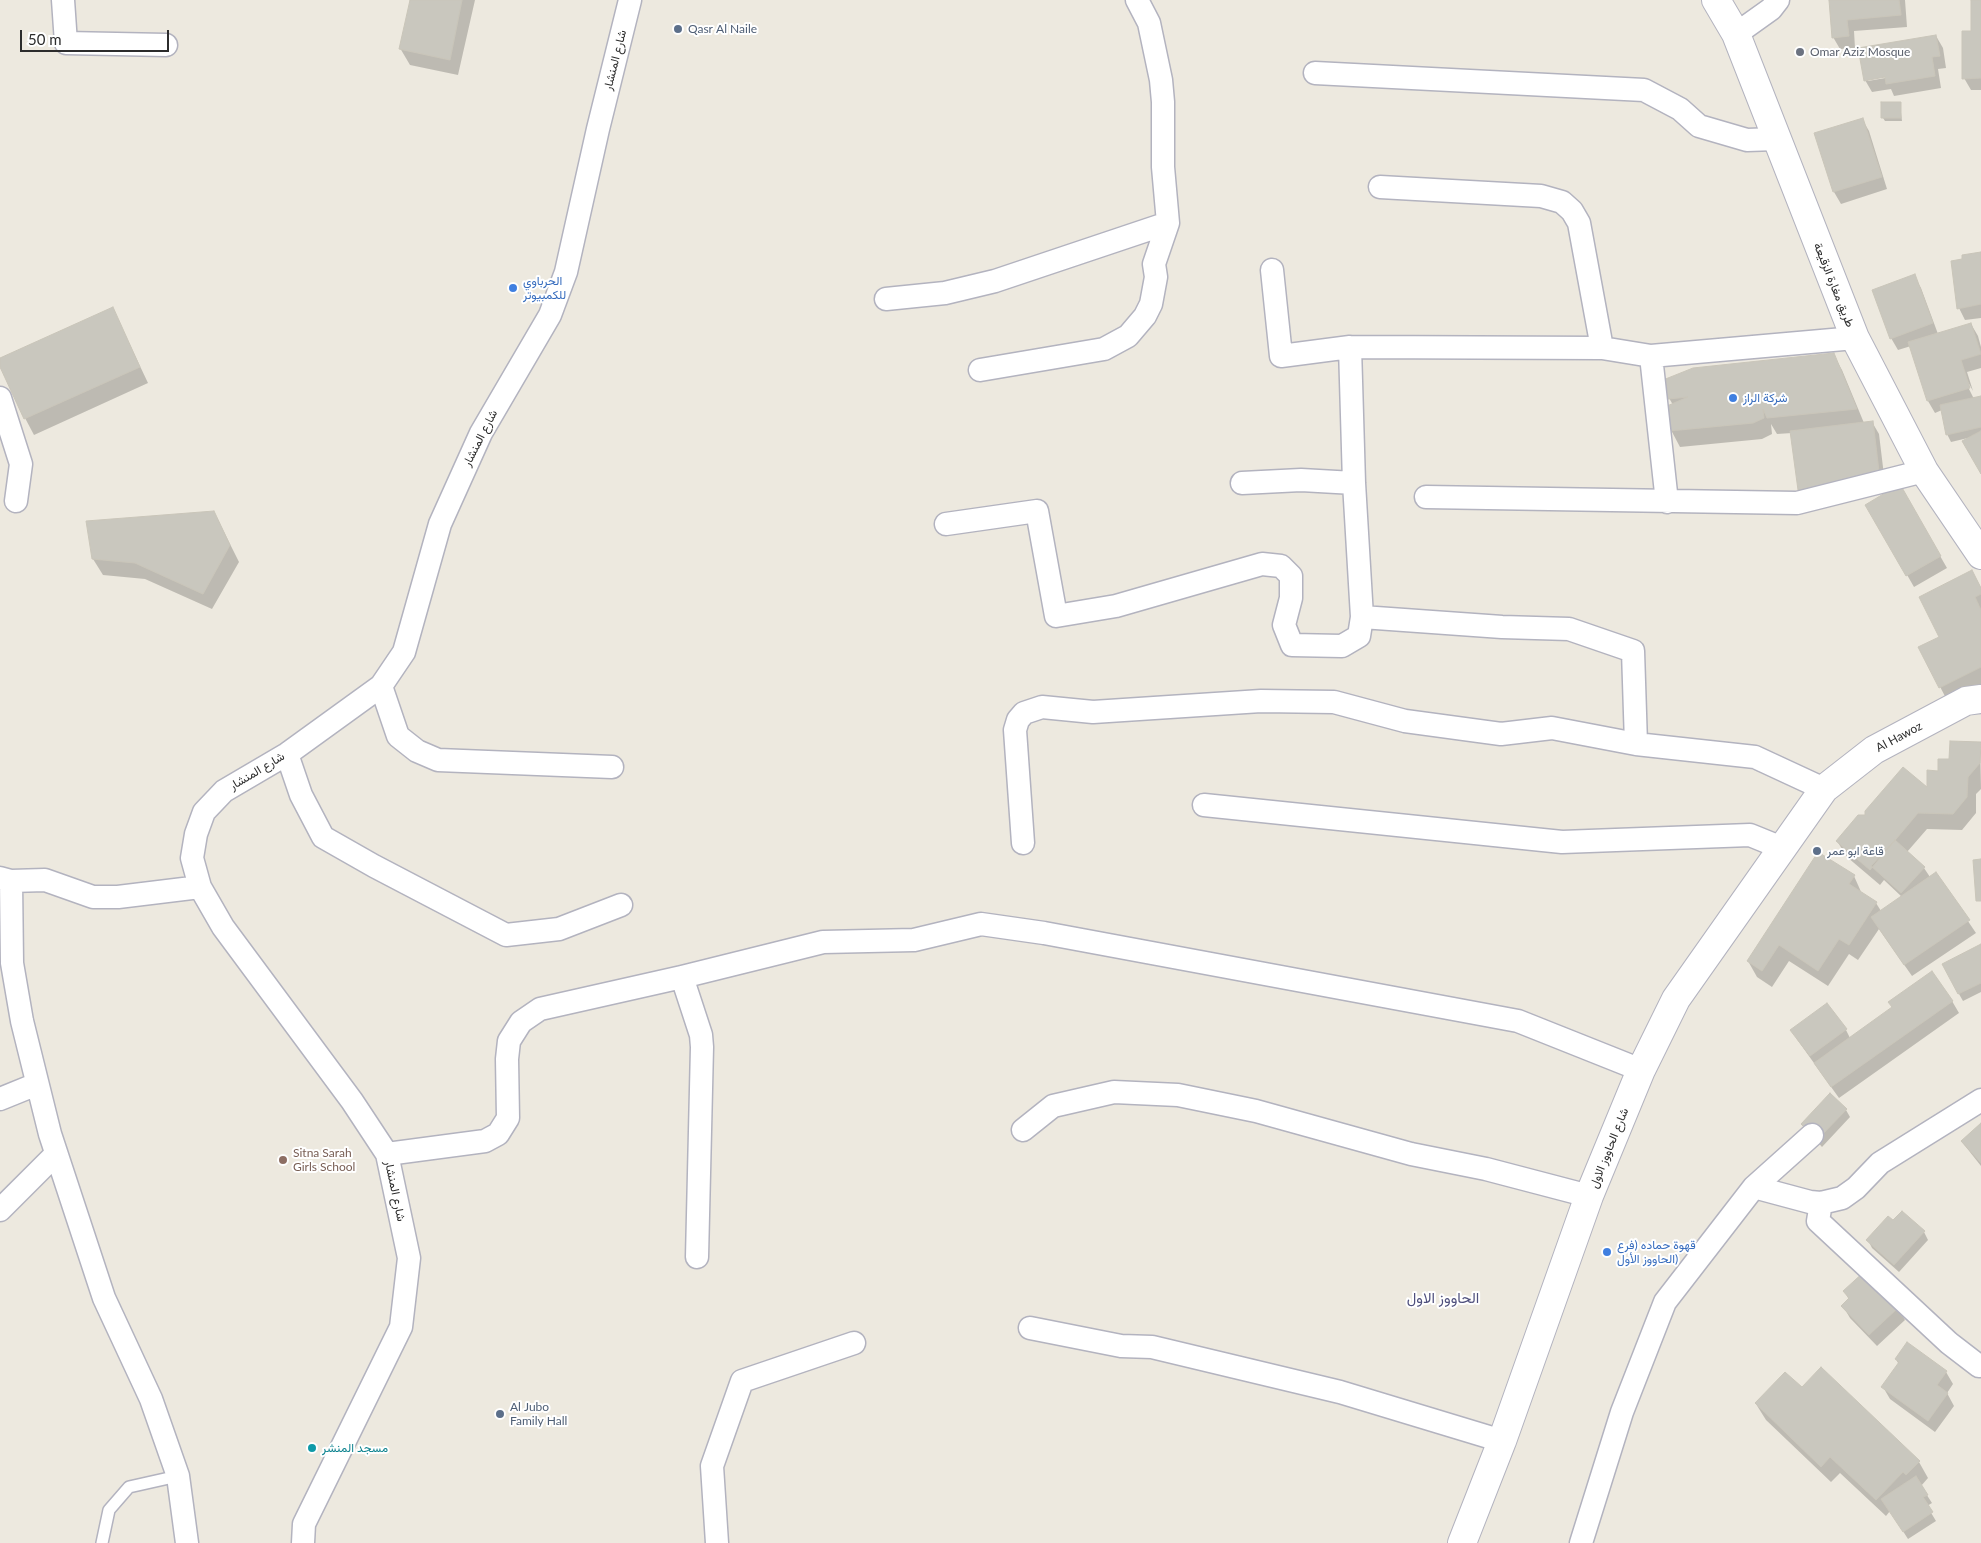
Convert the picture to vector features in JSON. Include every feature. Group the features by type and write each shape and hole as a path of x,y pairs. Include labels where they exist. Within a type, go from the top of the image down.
{"main road":[{"name":"طريق مغارة الزقيعة","path":"1716,0 1736,34 1855,338 1924,471 1981,555"},
{"name":"Al Hawoz","path":"1824,789 1874,750 1966,701 1981,698"},
{"name":"شارع الحاووز الاول","path":"1462,1543 1502,1441 1590,1196 1641,1070 1676,1000 1824,789"}],"street":[{"path":"63,0 66,43 166,45"},
{"name":"شارع المنشار","path":"303,1543 304,1524 401,1327 409,1258 387,1154 352,1101 223,927 200,887 192,858 196,834 204,812 224,791 287,754 382,686 404,652 440,524 481,432 550,315 566,272 598,129 630,0"},
{"path":"980,370 1101,350 1128,336 1145,316 1151,304 1156,277 1154,264 1168,224 1163,167 1161,80 1149,23 1137,0"},
{"path":"1736,34 1771,9 1778,0"},
{"path":"1316,73 1644,90 1680,109 1698,126 1747,140 1776,139"},
{"path":"1380,187 1542,196 1562,202 1572,211 1579,223 1602,348"},
{"path":"886,299 945,293 994,281 1168,224"},
{"path":"1272,270 1281,356 1350,347 1602,348 1651,356 1855,338"},
{"path":"946,524 1037,511 1056,616 1116,606 1262,564 1281,566 1291,576 1291,598 1284,625 1292,645 1342,646 1359,636 1362,617 1354,483 1350,347"},
{"path":"1651,356 1667,502"},
{"path":"0,398 21,464 16,501"},
{"path":"1426,496 1797,503 1924,471"},
{"path":"1242,483 1301,480 1354,483"},
{"path":"1362,617 1502,627 1569,629 1633,651 1636,744"},
{"path":"382,686 398,736 416,752 438,760 612,767"},
{"path":"1023,843 1014,734 1021,716 1037,707 1093,712 1261,701 1334,702 1415,722 1501,734 1552,728 1636,744 1755,757 1824,789"},
{"path":"287,754 301,795 323,836 382,871 506,935 559,929 621,905"},
{"path":"1204,805 1562,842 1750,835 1782,848"},
{"path":"187,1543 178,1476 151,1398 104,1298 56,1154 22,1021 12,962 5,880 45,880 93,897 118,897 200,887"},
{"path":"387,1154 485,1141 502,1131 508,1118 507,1059 509,1041 514,1030 530,1014 544,1007 682,977 823,942 914,940 968,926 994,924 1518,1021 1641,1070"},
{"path":"682,977 701,1035 702,1047 697,1257"},
{"path":"0,1099 37,1084"},
{"path":"1023,1130 1053,1106 1114,1092 1178,1096 1256,1111 1411,1154 1486,1169 1590,1196"},
{"path":"1754,1187 1821,1203 1837,1200 1852,1192 1880,1163 1981,1100"},
{"path":"1581,1543 1622,1412 1665,1302 1754,1187 1812,1135"},
{"path":"0,1210 56,1154"},
{"path":"1821,1203 1818,1221 1948,1344 1979,1366"},
{"path":"1030,1328 1121,1346 1152,1347 1303,1383 1340,1392 1502,1441"},
{"path":"717,1543 712,1466 742,1381 854,1344"}],"lane":[{"path":"102,1543 109,1510 130,1487 178,1476"}],"building":[{"path":"410,0 462,0 450,60 399,49"},
{"path":"1829,0 1899,0 1901,15 1847,20 1849,36 1832,38"},
{"path":"1971,0 1981,0 1981,78 1962,79 1962,31 1971,31"},
{"path":"1936,35 1940,56 1932,57 1935,76 1886,84 1885,77 1864,81 1858,48"},
{"path":"1881,102 1901,102 1901,118 1881,118"},
{"path":"1863,118 1882,177 1833,192 1814,133"},
{"path":"1981,252 1981,304 1957,309 1951,261 1962,259 1962,255"},
{"path":"1915,274 1933,323 1890,339 1872,290"},
{"path":"113,307 140,367 24,419 0,367 0,358"},
{"path":"1971,323 1981,354 1961,360 1970,388 1927,401 1908,342"},
{"path":"1834,353 1857,409 1767,418 1763,409 1764,418 1753,423 1669,431 1667,406 1688,397 1668,399 1666,380 1663,380 1693,368"},
{"path":"1981,396 1981,427 1946,435 1940,405"},
{"path":"1873,421 1880,480 1798,490 1790,431"},
{"path":"1981,431 1981,474 1962,441"},
{"path":"1900,484 1941,556 1906,576 1865,505"},
{"path":"214,511 230,545 203,594 135,563 92,559 86,521"},
{"path":"1972,570 1981,588 1981,594 1975,597 1981,610 1981,667 1939,688 1918,647 1939,637 1919,597"},
{"path":"1950,741 1981,742 1980,763 1968,777 1967,797 1953,814 1918,813 1870,870 1836,841 1858,815 1865,815 1865,811 1903,767 1927,787 1927,770 1938,771 1938,759 1949,759"},
{"path":"1895,840 1925,867 1901,893 1871,866"},
{"path":"1818,852 1855,875 1849,884 1877,902 1849,945 1839,939 1818,971 1779,945 1762,971 1747,961"},
{"path":"1981,859 1981,901 1976,901 1973,860"},
{"path":"1936,872 1970,920 1904,965 1871,917"},
{"path":"1981,944 1981,983 1958,994 1942,964"},
{"path":"1932,971 1953,1001 1831,1087 1814,1063 1892,1007 1888,1002"},
{"path":"1827,1003 1847,1029 1810,1056 1790,1030"},
{"path":"1830,1093 1847,1109 1817,1140 1801,1124"},
{"path":"1981,1123 1981,1163 1961,1141"},
{"path":"1902,1211 1925,1231 1894,1265 1866,1240 1888,1216 1893,1220"},
{"path":"1865,1271 1899,1307 1869,1335 1841,1306 1849,1298 1843,1291"},
{"path":"1907,1342 1947,1371 1937,1385 1948,1393 1928,1421 1881,1387 1899,1362 1895,1359"},
{"path":"1821,1367 1920,1461 1906,1475 1903,1472 1876,1500 1830,1457 1821,1467 1755,1403 1785,1372 1802,1387"},
{"path":"1916,1476 1928,1495 1923,1497 1933,1512 1903,1532 1881,1499"}],"place":[{"name":"Qasr Al Naile","path":"678,29"},
{"name":"Omar Aziz Mosque","path":"1800,52"},
{"name":"الحرباوي للكمبيوتر","path":"513,288"},
{"name":"شركة الراز","path":"1733,398"},
{"name":"قاعة ابو عمر","path":"1817,851"},
{"name":"Sitna Sarah Girls School","path":"283,1160"},
{"name":"قهوة حماده (فرع الحاووز الأول)","path":"1607,1252"},
{"name":"Al Jubo Family Hall","path":"500,1414"},
{"name":"مسجد المنشر","path":"312,1448"}],"district":[{"name":"الحاووز الاول","path":"1443,1298"}]}
